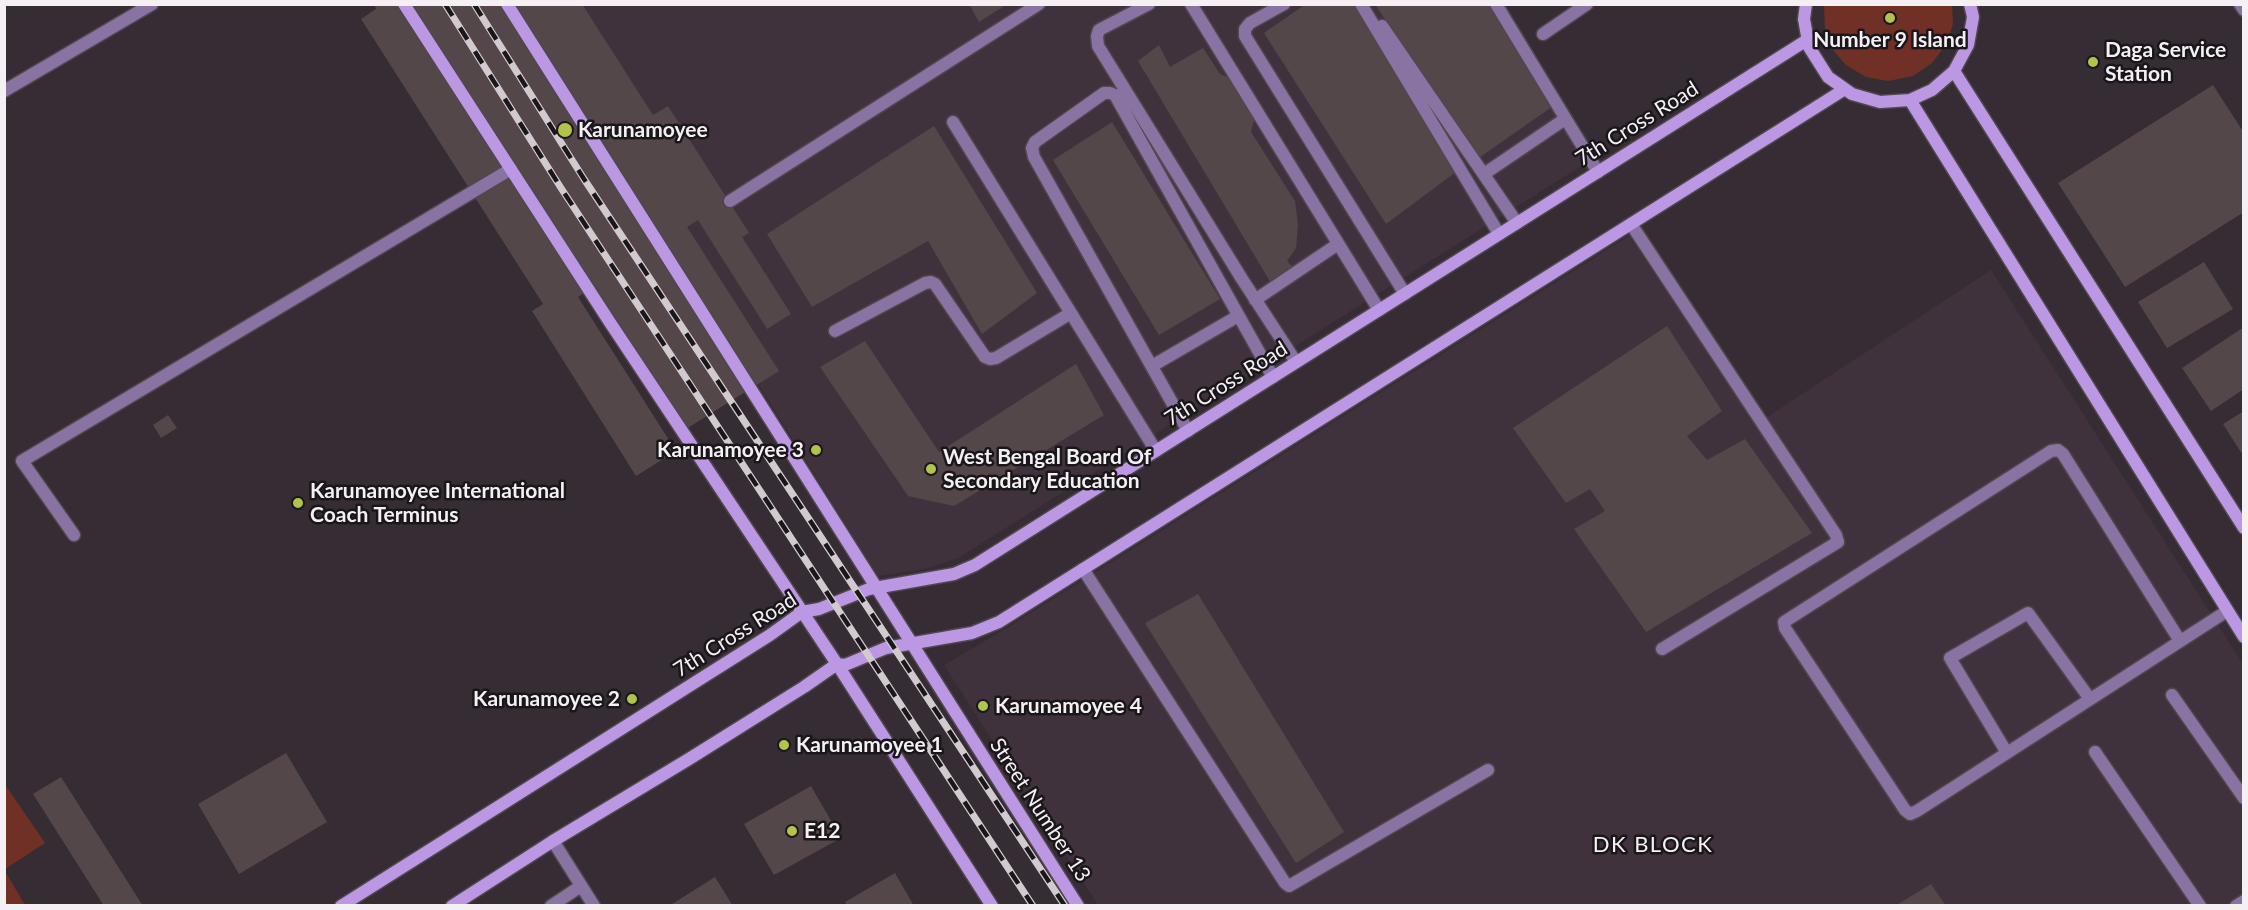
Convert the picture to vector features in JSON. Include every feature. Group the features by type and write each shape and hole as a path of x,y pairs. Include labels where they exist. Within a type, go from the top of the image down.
{"street":[{"path":"4,91 152,4"},
{"path":"404,4 837,664 992,906"},
{"name":"Street Number 13","path":"507,4 1078,906"},
{"path":"730,201 1038,4"},
{"path":"1149,4 1099,30 1098,46 1255,300 1296,362"},
{"path":"1191,4 1379,310"},
{"path":"1284,4 1250,23 1245,29 1245,36 1405,294"},
{"path":"1360,4 1499,234"},
{"path":"1368,4 1517,223"},
{"path":"1496,4 1598,172"},
{"path":"1543,34 1587,4"},
{"path":"1806,4 1804,19 1809,47 1828,77 1852,94 1880,102 1910,100 1932,90 1954,71 1968,45 1974,6"},
{"path":"2240,4 2244,10"},
{"name":"7th Cross Road","path":"341,906 802,612 819,609 875,588 954,574 975,565 1807,40"},
{"path":"1954,71 2244,528"},
{"path":"452,906 553,841 699,753 837,664 845,665 886,648 972,633 999,622 1845,89"},
{"path":"1188,430 1034,157 1032,148 1035,142 1104,93 1115,95 1273,376"},
{"path":"1910,100 2244,637"},
{"path":"1484,174 1565,118"},
{"path":"953,122 1156,451"},
{"path":"74,535 22,461 511,169"},
{"path":"1631,224 1836,535 1838,542 1662,649"},
{"path":"1255,300 1338,244"},
{"path":"835,331 925,283 931,282 935,284 985,357 990,359 996,358 1071,313"},
{"path":"1152,366 1238,316"},
{"path":"2180,641 2063,454 2058,450 2051,451 1784,622 1791,638 1905,810 1910,814 2227,611"},
{"path":"1083,569 1278,873 1289,886 1488,770"},
{"path":"2007,753 1950,658 2028,613 2090,699"},
{"path":"2172,695 2244,798"},
{"path":"2095,753 2200,906"},
{"path":"553,841 594,906"},
{"path":"551,906 581,886"},
{"path":"2236,906 2244,901"}],"shaded area":[{"path":"522,5 1496,5 1594,158 958,558 924,569 878,576"},
{"path":"1824,5 1952,5 1953,24 1946,45 1932,63 1913,76 1888,81 1866,77 1846,65 1831,48 1825,30"},
{"path":"1629,236 1755,425 1991,270 2243,664 2243,905 1098,905 944,665 1007,628"},
{"path":"4,783 45,843 5,869 4,869"},
{"path":"5,871 25,905 5,905"}],"building":[{"name":"Karunamoyee","path":"374,4 582,4 653,115 668,106 749,233 742,237 791,314 767,329 698,220 687,227 779,371 686,429 595,286 578,297 676,451 636,476 532,311 543,304 361,19 376,9"},
{"path":"969,4 1007,4 979,22"},
{"path":"1306,4 1354,4 1456,172 1386,224 1264,33"},
{"path":"1375,4 1488,4 1553,106 1476,160"},
{"path":"1159,45 1170,67 1203,48 1220,74 1237,81 1255,116 1251,132 1295,201 1298,225 1296,248 1287,261 1296,270 1271,283 1138,61"},
{"path":"2213,85 2244,133 2244,212 2125,287 2058,183"},
{"path":"1112,122 1220,299 1159,335 1053,160"},
{"path":"934,126 1037,293 982,334 928,241 812,307 767,234"},
{"path":"2204,262 2233,309 2167,348 2138,302"},
{"path":"1667,326 1722,411 1687,436 1707,460 1745,439 1812,533 1646,632 1574,529 1605,511 1590,489 1566,503 1513,428"},
{"path":"2244,327 2244,389 2211,411 2182,368"},
{"path":"865,341 939,452 1076,364 1104,415 954,506 908,496 820,367"},
{"path":"2244,411 2244,457 2223,424"},
{"path":"168,415 177,428 161,438 153,425"},
{"path":"1198,594 1344,832 1296,863 1145,623"},
{"path":"286,753 327,822 239,874 198,804"},
{"path":"61,777 143,906 104,906 33,794"},
{"name":"E12","path":"811,786 841,838 774,875 744,824"},
{"path":"895,873 914,906 847,906 845,902"},
{"path":"715,877 733,906 669,906"},
{"path":"1931,884 1946,906 1895,906"}],"railway":[{"path":"445,4 561,188 1033,906"},
{"path":"474,4 584,179 1065,906"}],"place":[{"name":"Number 9 Island","path":"1890,18"},
{"name":"Daga Service Station","path":"2093,62"},
{"name":"Karunamoyee","path":"565,130"},
{"name":"Karunamoyee 3","path":"816,450"},
{"name":"West Bengal Board Of Secondary Education","path":"931,469"},
{"name":"Karunamoyee International Coach Terminus","path":"298,503"},
{"name":"Karunamoyee 2","path":"632,699"},
{"name":"Karunamoyee 4","path":"983,706"},
{"name":"Karunamoyee 1","path":"784,745"},
{"name":"E12","path":"792,831"}],"district":[{"name":"DK BLOCK","path":"1653,845"}]}
